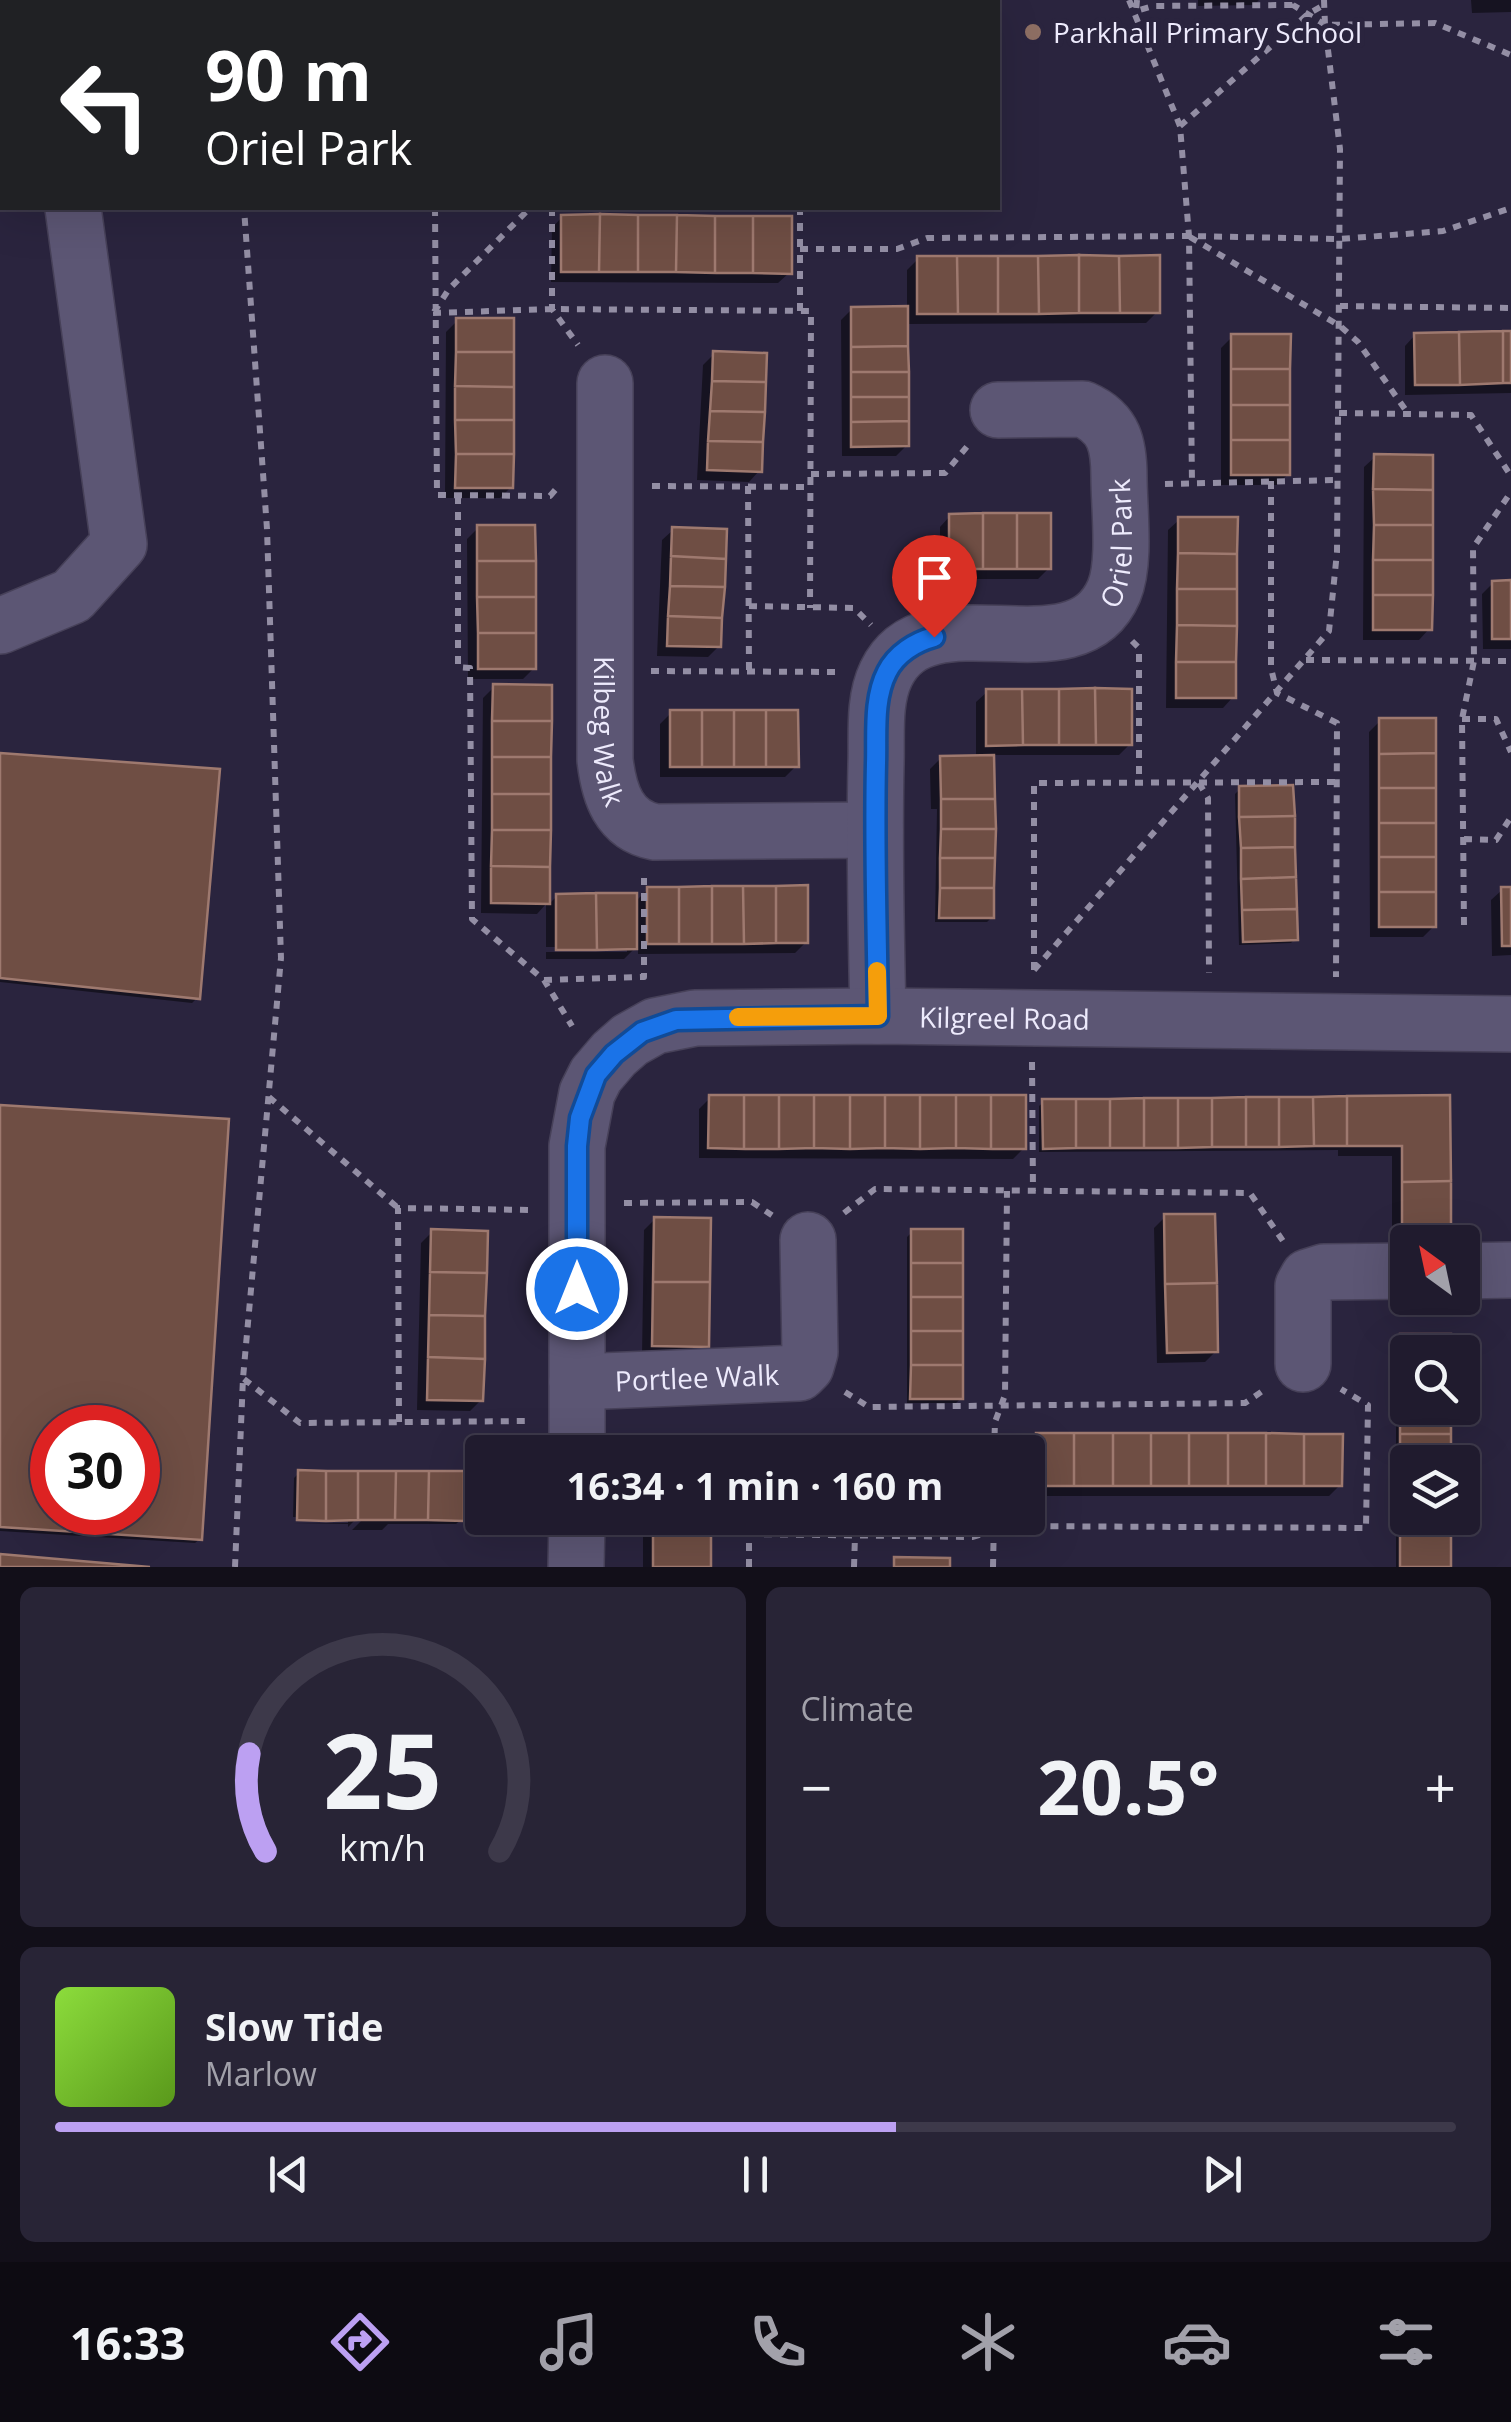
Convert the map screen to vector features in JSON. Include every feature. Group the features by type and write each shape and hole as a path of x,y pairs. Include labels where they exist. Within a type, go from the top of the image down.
{"street":[{"path":"0,626 72,596 119,544 73,210"},
{"name":"Kilbeg Walk","path":"605,383 607,780 622,813 643,830 875,830"},
{"name":"Oriel Park","path":"893,663 927,639 950,633 1061,632 1082,624 1111,596 1117,581 1116,439 1094,414 1073,408 998,410"},
{"path":"878,1016 878,706 893,663"},
{"name":"Kilgreel Road","path":"577,1418 577,1146 587,1093 596,1075 614,1054 642,1032 695,1018 878,1016 1033,994 1209,1020 1511,1024"},
{"name":"Portlee Walk","path":"577,1418 789,1375 805,1368 810,1352 808,1240"},
{"path":"1480,1271 1511,1270"},
{"path":"1303,1364 1303,1286 1308,1277 1324,1272 1390,1271"},
{"path":"576,1535 576,1567"}],"path":[{"path":"1129,0 1180,126 1189,236 1192,483"},
{"path":"1136,11 1137,0"},
{"path":"1136,11 1152,6 1293,2 1325,25 1435,24 1511,56"},
{"path":"1180,126 1325,3"},
{"path":"1033,994 1198,782 1329,631 1338,552 1340,149 1325,3"},
{"path":"800,250 896,249 927,238 1189,236 1340,240 1443,231 1511,208"},
{"path":"235,1567 243,1378 281,958 267,530 244,210"},
{"path":"435,210 437,495 550,496 560,485 810,487"},
{"path":"433,313 449,289 528,210"},
{"path":"552,210 552,310 605,383"},
{"path":"800,210 800,311"},
{"path":"1189,236 1340,326 1358,342 1407,412"},
{"path":"1340,306 1511,308"},
{"path":"433,313 811,311 810,608"},
{"path":"810,474 945,473 998,410"},
{"path":"1339,413 1470,415 1511,476"},
{"path":"1119,485 1338,480"},
{"path":"1272,481 1271,668 1277,692 1337,723 1336,1022"},
{"path":"748,486 750,671"},
{"path":"1464,925 1462,719 1474,661 1472,548 1511,492"},
{"path":"458,496 458,666 470,668 472,919 544,980 572,1026"},
{"path":"749,606 854,608 893,663"},
{"path":"1102,607 1139,648 1139,782"},
{"path":"1305,660 1511,661"},
{"path":"605,672 750,671 893,663"},
{"path":"1462,719 1496,719 1511,752"},
{"path":"1198,782 1208,798 1209,1020"},
{"path":"1033,1191 1034,784 1337,782"},
{"path":"1464,839 1496,840 1511,817"},
{"path":"544,980 644,976 643,830"},
{"path":"269,1097 398,1208 544,1210 577,1203 752,1202 808,1240 875,1189 1250,1193 1308,1277"},
{"path":"994,1435 994,1422 1005,1396 1007,1190"},
{"path":"398,1208 400,1422"},
{"path":"805,1368 869,1406 1245,1403 1303,1364 1368,1405 1366,1528 1045,1526"},
{"path":"243,1378 300,1423 577,1418"},
{"path":"750,1567 749,1534 976,1535"},
{"path":"994,1535 994,1567"},
{"path":"854,1536 854,1567"}],"building":[{"path":"600,214 638,215 638,272 599,272"},
{"path":"600,214 599,272 561,272 561,215"},
{"path":"638,215 677,215 676,272 638,272"},
{"path":"677,215 715,216 715,273 676,272"},
{"path":"715,216 753,216 753,273 715,273"},
{"path":"753,216 792,216 792,274 753,273"},
{"path":"1079,255 1119,256 1120,313 1079,313"},
{"path":"1079,255 1079,313 1039,314 1038,256"},
{"path":"1160,255 1160,313 1120,313 1119,256"},
{"path":"917,256 957,256 958,314 917,314"},
{"path":"957,256 998,256 998,314 958,314"},
{"path":"998,256 1038,256 1039,314 998,314"},
{"path":"908,306 908,346 851,347 851,307"},
{"path":"456,318 514,318 514,352 456,352"},
{"path":"1503,331 1511,331 1511,383 1503,383"},
{"path":"1503,331 1503,383 1460,385 1459,332"},
{"path":"1459,332 1460,385 1415,385 1414,333"},
{"path":"1231,334 1291,334 1290,369 1231,369"},
{"path":"908,346 909,372 851,372 851,347"},
{"path":"713,351 767,353 766,382 712,381"},
{"path":"456,352 514,352 514,387 455,386"},
{"path":"1231,369 1290,369 1290,405 1231,405"},
{"path":"851,372 909,372 909,397 851,397"},
{"path":"712,381 766,382 765,412 710,411"},
{"path":"455,386 514,387 514,420 455,420"},
{"path":"851,397 909,397 909,421 851,422"},
{"path":"1231,405 1290,405 1290,440 1231,440"},
{"path":"710,411 765,412 763,442 708,441"},
{"path":"455,420 514,420 514,454 456,454"},
{"path":"909,421 909,446 851,447 851,422"},
{"path":"1231,440 1290,440 1290,475 1231,475"},
{"path":"708,441 763,442 762,472 707,470"},
{"path":"456,454 514,454 513,488 455,488"},
{"path":"1374,454 1433,455 1433,490 1373,489"},
{"path":"1373,489 1433,490 1433,525 1374,525"},
{"path":"983,513 1017,513 1017,569 983,569"},
{"path":"983,513 983,569 949,569 949,514"},
{"path":"1017,513 1051,513 1051,569 1017,569"},
{"path":"1178,517 1238,517 1237,554 1178,553"},
{"path":"477,525 535,525 536,561 477,561"},
{"path":"1374,525 1433,525 1433,560 1373,560"},
{"path":"672,527 727,529 726,559 671,556"},
{"path":"1178,553 1237,554 1237,589 1177,589"},
{"path":"671,556 726,559 725,587 670,586"},
{"path":"1373,560 1433,560 1433,595 1373,595"},
{"path":"477,561 536,561 536,597 477,597"},
{"path":"1511,580 1511,639 1492,639 1492,581"},
{"path":"670,586 725,587 722,618 668,616"},
{"path":"1177,589 1237,589 1237,626 1177,625"},
{"path":"1373,595 1433,595 1432,630 1373,630"},
{"path":"477,597 536,597 536,633 478,633"},
{"path":"668,616 722,618 721,647 667,646"},
{"path":"1177,625 1237,626 1236,662 1176,662"},
{"path":"478,633 536,633 536,669 478,669"},
{"path":"1176,662 1236,662 1236,698 1176,698"},
{"path":"493,684 552,685 552,721 492,721"},
{"path":"1095,688 1132,689 1132,745 1096,745"},
{"path":"1095,688 1096,745 1059,745 1059,689"},
{"path":"986,689 1022,689 1023,745 986,746"},
{"path":"1022,689 1059,689 1059,745 1023,745"},
{"path":"670,710 702,710 702,767 670,767"},
{"path":"702,710 734,710 734,767 702,767"},
{"path":"734,710 766,710 766,767 734,767"},
{"path":"766,710 798,710 799,767 766,767"},
{"path":"1379,718 1436,718 1436,753 1379,754"},
{"path":"492,721 552,721 551,757 492,757"},
{"path":"0,753 220,769 200,999 0,978"},
{"path":"1436,753 1436,788 1379,788 1379,754"},
{"path":"994,755 995,799 941,799 940,756"},
{"path":"492,757 551,757 551,794 492,794"},
{"path":"1293,785 1295,816 1239,817 1239,786"},
{"path":"1379,788 1436,788 1436,823 1379,823"},
{"path":"492,794 551,794 551,830 492,830"},
{"path":"941,799 995,799 996,829 941,829"},
{"path":"1295,816 1295,847 1241,848 1239,817"},
{"path":"1379,823 1436,823 1436,857 1379,857"},
{"path":"941,829 996,829 995,858 940,858"},
{"path":"492,830 551,830 550,867 491,866"},
{"path":"1295,847 1296,877 1241,879 1241,848"},
{"path":"1379,857 1436,857 1436,892 1379,892"},
{"path":"940,858 995,858 994,888 940,888"},
{"path":"491,866 550,867 550,904 491,903"},
{"path":"1296,877 1297,909 1242,910 1241,879"},
{"path":"808,885 808,943 776,943 776,886"},
{"path":"712,886 743,886 744,944 712,944"},
{"path":"712,886 712,944 679,944 679,887"},
{"path":"743,886 776,886 776,943 744,944"},
{"path":"647,887 679,887 679,944 647,944"},
{"path":"1501,887 1511,887 1511,946 1502,946"},
{"path":"940,888 994,888 994,918 939,918"},
{"path":"1379,892 1436,892 1436,927 1379,927"},
{"path":"596,893 637,893 637,949 597,950"},
{"path":"596,893 597,950 556,950 556,894"},
{"path":"1297,909 1298,940 1243,942 1242,910"},
{"path":"709,1095 744,1095 744,1149 708,1148"},
{"path":"744,1095 779,1095 779,1149 744,1149"},
{"path":"779,1095 814,1095 814,1148 779,1149"},
{"path":"814,1095 850,1095 850,1149 814,1148"},
{"path":"850,1095 885,1095 885,1148 850,1149"},
{"path":"885,1095 920,1095 920,1149 885,1148"},
{"path":"920,1095 956,1095 956,1148 920,1149"},
{"path":"956,1095 991,1095 991,1149 956,1148"},
{"path":"991,1095 1026,1095 1026,1149 991,1149"},
{"path":"1450,1095 1451,1181 1402,1182 1402,1146 1347,1146 1347,1096"},
{"path":"1347,1096 1347,1146 1314,1146 1313,1097"},
{"path":"1246,1097 1279,1097 1279,1147 1246,1147"},
{"path":"1246,1097 1246,1147 1212,1147 1212,1098"},
{"path":"1279,1097 1313,1097 1314,1146 1279,1147"},
{"path":"1144,1098 1178,1098 1178,1148 1144,1148"},
{"path":"1144,1098 1144,1148 1110,1148 1110,1099"},
{"path":"1178,1098 1212,1098 1212,1147 1178,1148"},
{"path":"1042,1099 1076,1099 1076,1148 1043,1149"},
{"path":"1076,1099 1110,1099 1110,1148 1076,1148"},
{"path":"0,1105 229,1119 202,1540 124,1535 160,1535 160,1405 30,1405 30,1529 0,1527"},
{"path":"1451,1181 1451,1225 1402,1225 1402,1182"},
{"path":"1164,1214 1215,1214 1217,1283 1165,1284"},
{"path":"654,1217 711,1218 710,1282 653,1282"},
{"path":"431,1229 488,1231 487,1273 430,1272"},
{"path":"911,1229 963,1229 963,1263 911,1263"},
{"path":"911,1263 963,1263 963,1297 911,1297"},
{"path":"430,1272 487,1273 485,1316 429,1315"},
{"path":"653,1282 710,1282 709,1347 652,1346"},
{"path":"1217,1283 1218,1352 1167,1353 1165,1284"},
{"path":"911,1297 963,1297 963,1331 911,1331"},
{"path":"429,1315 485,1316 485,1359 428,1357"},
{"path":"911,1331 963,1331 963,1365 911,1365"},
{"path":"428,1357 485,1359 483,1401 427,1400"},
{"path":"911,1365 963,1365 963,1399 910,1399"},
{"path":"1400,1425 1451,1425 1451,1434 1400,1434"},
{"path":"1074,1433 1074,1486 1045,1486 1045,1435 1036,1435"},
{"path":"1074,1433 1113,1433 1113,1486 1074,1486"},
{"path":"1113,1433 1151,1433 1151,1486 1113,1486"},
{"path":"1151,1433 1189,1433 1189,1486 1151,1486"},
{"path":"1189,1433 1228,1433 1228,1486 1189,1486"},
{"path":"1228,1433 1266,1433 1266,1486 1228,1486"},
{"path":"1266,1433 1304,1434 1304,1486 1266,1486"},
{"path":"1304,1434 1343,1434 1342,1486 1304,1486"},
{"path":"1400,1434 1451,1434 1451,1445 1400,1445"},
{"path":"298,1470 326,1471 326,1521 297,1520"},
{"path":"326,1471 358,1471 358,1520 326,1521"},
{"path":"358,1471 396,1471 395,1520 358,1520"},
{"path":"396,1471 429,1471 428,1520 395,1520"},
{"path":"429,1471 464,1471 464,1521 428,1520"},
{"path":"653,1535 711,1535 711,1567 653,1567"},
{"path":"1400,1535 1451,1535 1451,1567 1400,1567"},
{"path":"0,1554 150,1567 0,1567"},
{"path":"894,1557 950,1558 950,1567 894,1567"}],"slow traffic":[{"path":"738,1017 878,1016 877,971"}],"place":[{"name":"Parkhall Primary School","path":"1033,32"}],"route":[{"path":"577,1289 580,1118 596,1075 614,1054 642,1032 676,1020 878,1016 878,706 883,680 895,660 910,647 934,637"}]}
